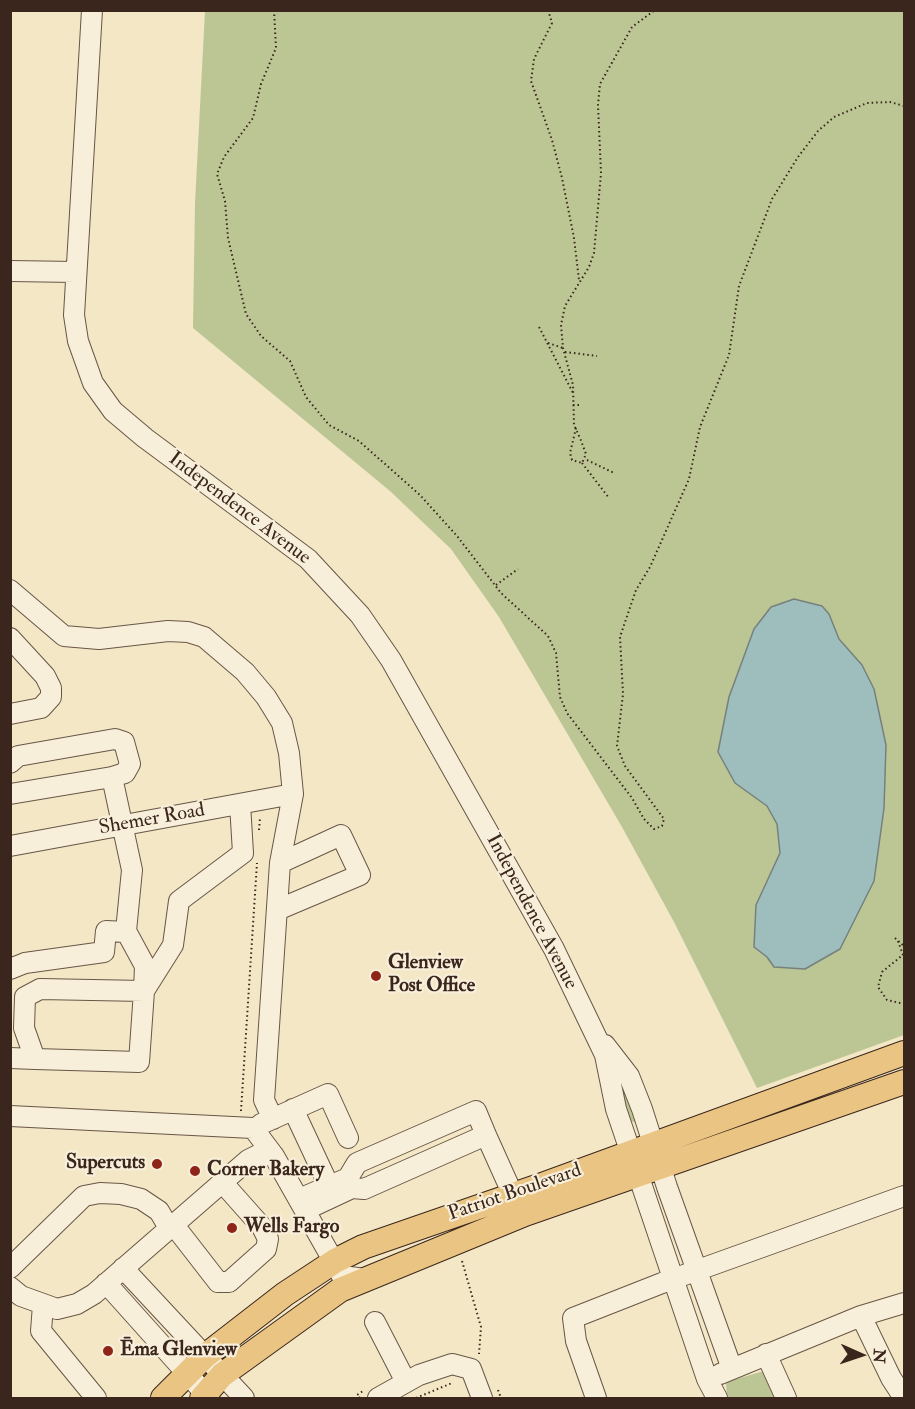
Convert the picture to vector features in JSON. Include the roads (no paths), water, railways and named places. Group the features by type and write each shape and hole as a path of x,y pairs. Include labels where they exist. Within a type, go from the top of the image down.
{"main road":[{"name":"Patriot Boulevard","path":"163,1398 186,1372 205,1356 285,1294 335,1261 413,1228 513,1195 904,1053"},
{"name":"Patriot Boulevard","path":"205,1397 222,1375 340,1290 525,1214 904,1082"}],"street":[{"name":"Independence Avenue","path":"92,10 74,315 78,341 93,383 112,411 308,559 360,615 391,660 554,949 595,1034 629,1076 642,1109 642,1148 650,1171 696,1272 732,1369"},
{"path":"10,271 76,272"},
{"path":"10,590 64,636 99,639 168,631 188,632 204,637 245,672 266,697 282,723 289,753 293,794 280,863 264,1100 273,1119"},
{"path":"10,638 45,676 51,688 51,697 41,708 10,714"},
{"path":"10,763 18,756 115,739 124,742 130,764 125,773 112,777 11,791"},
{"path":"10,1058 139,1062 146,966 126,932 132,870 112,777"},
{"name":"Shemer Road","path":"10,846 293,794"},
{"path":"144,991 173,945 179,901 243,853 240,804"},
{"path":"277,910 360,875 341,835 280,863"},
{"path":"10,969 25,963 104,952 106,931 126,932"},
{"path":"35,1059 24,1028 26,997 32,992 40,989 144,991"},
{"path":"10,1116 247,1127 273,1119 328,1094 348,1138"},
{"path":"293,1109 329,1186"},
{"path":"302,1204 350,1183 357,1164 476,1110 513,1195"},
{"path":"247,1127 274,1156 342,1276 365,1279"},
{"path":"302,1204 329,1186 350,1183 364,1189 486,1135"},
{"path":"10,1287 21,1296 57,1309 77,1304 106,1283 222,1182 258,1155 274,1156"},
{"name":"Independence Avenue","path":"650,1171 674,1279 708,1379 717,1398"},
{"path":"10,1268 84,1196 110,1193 141,1199 159,1211 218,1282 229,1282 266,1249 268,1239 262,1227 222,1182"},
{"path":"596,1398 576,1341 573,1318 904,1196"},
{"path":"123,1268 244,1398"},
{"path":"106,1283 186,1372 205,1397"},
{"path":"708,1379 861,1316 904,1303"},
{"path":"43,1305 40,1331 96,1398"},
{"path":"861,1316 891,1378 904,1398"},
{"path":"375,1322 406,1382"},
{"path":"766,1354 786,1398"},
{"path":"378,1398 406,1382 452,1364 471,1370 489,1393"}],"water":[{"path":"794,599 822,606 829,614 839,639 862,665 874,689 886,745 884,808 874,881 840,949 805,969 774,967 767,957 754,947 756,905 780,853 777,824 767,806 735,783 718,752 729,697 754,629 771,607"}],"place":[{"name":"Glenview Post Office","path":"376,976"},
{"name":"Supercuts","path":"157,1164"},
{"name":"Corner Bakery","path":"195,1171"},
{"name":"Wells Fargo","path":"232,1228"},
{"name":"Ēma Glenview","path":"108,1351"}]}
